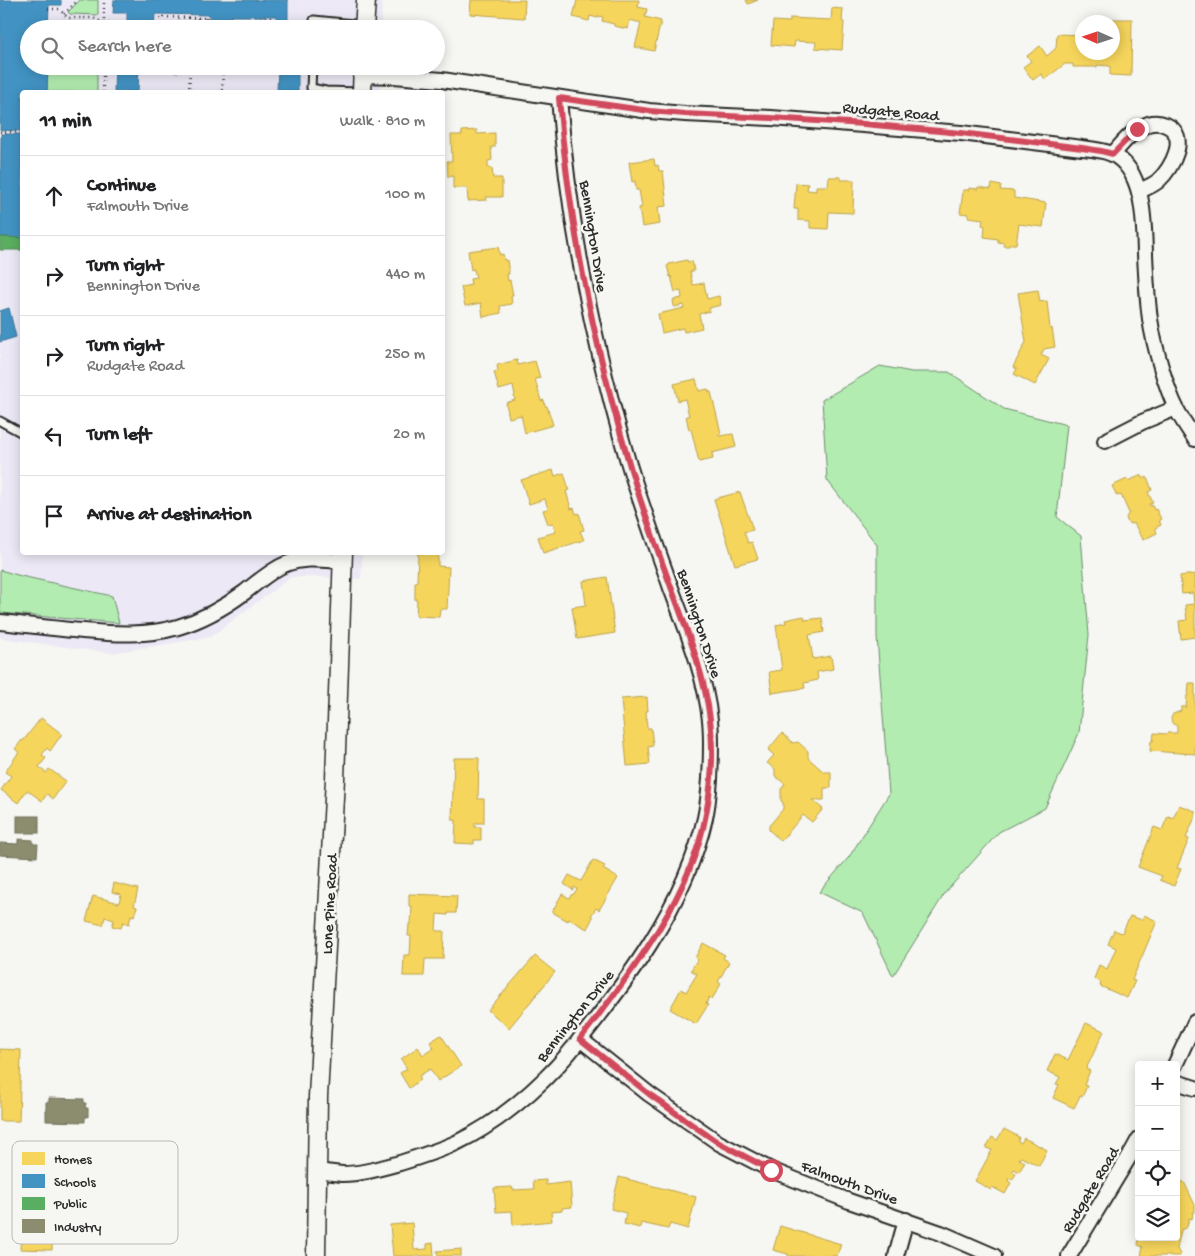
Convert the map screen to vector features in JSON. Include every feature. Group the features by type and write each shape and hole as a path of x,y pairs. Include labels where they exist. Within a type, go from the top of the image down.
{"street":[{"path":"365,20 366,0"},
{"name":"Rudgate Road","path":"362,81 394,76 442,80 650,111 806,120 961,133 1082,148 1113,154"},
{"name":"Bennington Drive","path":"316,1171 343,1174 373,1170 418,1157 456,1143 492,1122 555,1068 580,1039 646,951 681,888 699,842 706,816 712,742 706,696 698,662 636,486 620,434 598,347 580,261 572,210 559,98"},
{"path":"1139,191 1159,180 1172,164 1177,151 1176,132 1170,126 1163,123 1146,124 1130,135 1113,154 1129,170 1139,191 1143,209 1150,320 1163,372 1176,408 1195,439"},
{"path":"1105,441 1142,422 1176,408"},
{"path":"0,622 110,633 135,634 163,631 195,621 214,612 299,556 319,559 343,557"},
{"name":"Lone Pine Road","path":"316,1256 316,1171 320,1043 335,779 343,557"},
{"path":"1177,1061 1195,1022"},
{"name":"Falmouth Drive","path":"580,1039 649,1094 719,1143 780,1173 849,1201 974,1246 994,1256"},
{"path":"1180,1083 1195,1088"},
{"name":"Rudgate Road","path":"1069,1256 1135,1147"},
{"path":"896,1256 906,1220"}],"lane":[{"path":"312,75 312,88 319,90"},
{"path":"333,90 362,81"},
{"path":"0,421 20,432"}],"path":[{"path":"64,14 78,0"},
{"path":"104,0 104,20"},
{"path":"48,9 59,9 68,18 93,18 97,20"},
{"path":"206,15 206,20"},
{"path":"160,20 160,16 210,18"},
{"path":"256,20 256,18 273,18 273,20"},
{"path":"103,75 103,90"},
{"path":"189,90 190,75"},
{"path":"222,90 223,75"},
{"path":"0,132 20,132"}],"shaded area":[{"path":"0,0 382,0 381,20 20,20 20,75 380,75 379,90 20,90 20,555 362,555 361,579 291,577 210,637 111,653 0,638"}],"green space":[{"path":"80,0 98,0 98,15 70,14 68,12"},
{"path":"48,75 97,75 97,90 47,90"},
{"path":"880,366 912,372 949,372 1004,409 1067,425 1057,517 1081,536 1089,635 1079,733 1045,808 999,832 945,893 893,976 863,913 819,892 849,857 889,794 877,637 877,545 827,480 822,400"},
{"path":"0,570 112,596 119,623 0,613"}],"building: Homes":[{"path":"471,0 525,0 524,18 470,14"},
{"path":"577,0 639,0 638,7 647,9 645,17 661,21 654,51 635,47 641,23 630,20 628,29 602,21 603,17 590,16 589,21 573,17"},
{"path":"746,0 758,0 748,4"},
{"path":"832,8 843,9 842,50 815,48 816,42 795,41 794,47 771,45 773,21 790,22 790,18 831,20"},
{"path":"1120,19 1132,19 1131,76 1110,75 1110,66 1073,67 1073,64 1065,64 1045,79 1041,74 1033,80 1023,67 1031,61 1027,56 1040,46 1047,56 1056,48 1057,34 1075,35 1075,60 1120,60"},
{"path":"477,130 477,134 495,133 495,147 491,147 492,160 488,161 488,168 492,168 493,178 502,178 502,197 486,197 487,200 468,201 467,188 453,188 453,176 448,177 447,161 452,161 451,135 462,135 462,131"},
{"path":"654,159 655,166 658,165 659,171 663,171 667,206 658,207 660,224 642,227 639,208 642,207 639,190 636,190 635,181 632,182 629,162"},
{"path":"829,177 841,177 841,180 854,180 853,213 829,212 828,229 810,228 810,221 798,220 798,209 794,209 796,183 808,184 807,190 816,191 816,186 828,186"},
{"path":"992,184 1001,186 1000,190 1014,191 1014,198 1046,203 1043,227 1019,224 1016,244 1010,244 1009,246 1004,246 1004,243 998,242 998,239 984,237 985,226 982,225 983,219 968,217 968,214 960,213 963,190 969,190 969,188 978,189 978,187 991,189"},
{"path":"498,247 500,255 503,254 504,260 507,260 508,281 510,280 513,295 511,295 512,304 500,306 501,313 483,317 481,303 465,306 461,287 471,285 470,279 476,278 474,269 471,270 468,251"},
{"path":"687,260 688,262 692,261 694,271 690,272 693,285 704,283 707,299 719,296 721,305 709,308 710,311 699,314 702,328 684,332 683,328 662,333 658,314 684,308 684,305 674,307 673,300 682,298 681,291 675,292 667,266"},
{"path":"1038,290 1040,302 1047,301 1050,329 1052,328 1055,347 1044,349 1041,355 1049,359 1035,385 1014,374 1017,369 1013,367 1026,342 1018,293"},
{"path":"517,360 518,365 535,361 540,378 535,379 541,401 544,400 545,406 547,406 553,425 525,433 521,415 509,418 506,403 515,400 513,386 499,390 494,372 498,371 497,365"},
{"path":"696,379 699,391 708,389 711,392 721,433 719,436 733,434 736,447 712,453 713,459 699,462 691,429 689,430 686,416 689,416 685,399 678,401 674,384"},
{"path":"553,470 555,476 564,473 569,490 566,491 571,509 574,508 576,514 579,513 584,530 580,531 584,540 543,553 538,537 556,532 553,523 548,524 543,510 548,509 545,499 529,504 521,480"},
{"path":"1142,475 1144,479 1147,477 1152,490 1148,492 1153,503 1149,504 1150,506 1152,505 1154,510 1156,509 1161,519 1159,520 1161,525 1155,528 1157,533 1143,540 1134,523 1128,523 1126,518 1129,513 1121,495 1117,496 1112,486"},
{"path":"740,492 753,530 744,532 748,543 752,542 758,559 735,565 714,499"},
{"path":"418,555 438,555 438,566 449,567 447,609 440,609 439,617 416,616 415,582 417,582"},
{"path":"1195,574 1195,637 1181,639 1179,621 1187,620 1185,605 1194,604 1193,593 1182,594 1180,576"},
{"path":"607,577 615,633 577,639 572,607 586,605 583,581"},
{"path":"804,616 805,620 822,618 824,632 809,635 813,659 831,656 833,669 817,672 818,680 804,683 805,688 772,693 769,672 782,670 776,625 786,623 785,620"},
{"path":"1189,683 1195,683 1195,754 1150,751 1154,733 1177,733 1177,726 1172,723 1171,718 1173,714 1181,711 1181,707 1186,707"},
{"path":"647,697 647,728 651,728 653,746 648,747 650,764 627,766 621,699"},
{"path":"41,718 62,734 50,751 47,748 42,755 46,758 39,767 46,773 49,769 66,781 53,799 47,794 42,801 27,790 18,803 1,790 11,776 5,772 19,752 15,749"},
{"path":"782,733 793,743 798,742 808,751 808,758 824,772 831,772 831,788 824,788 824,800 812,800 823,809 812,822 803,815 781,841 769,830 769,826 783,809 781,789 785,784 775,776 775,769 767,763 774,755 768,750"},
{"path":"454,758 479,758 478,799 484,799 484,823 475,823 475,827 481,827 481,840 474,840 474,844 455,843 456,820 452,820"},
{"path":"1179,805 1195,811 1195,817 1186,838 1189,839 1177,868 1181,869 1174,886 1160,880 1162,876 1138,867 1154,827 1162,830 1168,816 1173,818"},
{"path":"593,860 605,866 603,869 618,878 599,910 596,908 591,916 593,917 587,929 552,912 562,894 569,898 577,889 574,887 573,890 564,884 569,875 581,881"},
{"path":"114,883 138,889 134,906 137,907 134,916 131,915 129,924 123,922 121,928 112,926 114,920 105,917 103,925 86,921 93,896 119,903 121,894 112,892"},
{"path":"409,894 457,896 456,913 448,913 448,915 437,914 436,931 444,931 443,959 425,959 424,976 403,976 404,955 410,955 411,936 408,936 412,906 409,906"},
{"path":"1144,915 1157,921 1132,980 1135,981 1127,998 1100,986 1101,982 1094,979 1099,965 1107,969 1116,948 1108,944 1114,930 1122,933 1130,916 1142,920"},
{"path":"703,943 725,955 723,958 729,962 718,982 721,984 712,999 709,997 706,1004 708,1005 696,1024 670,1009 681,989 686,992 697,974 691,970"},
{"path":"535,956 555,972 509,1028 488,1010"},
{"path":"1086,1023 1104,1031 1086,1069 1090,1071 1084,1085 1087,1086 1074,1108 1053,1098 1059,1085 1056,1084 1060,1077 1047,1071 1055,1054 1068,1060"},
{"path":"441,1035 461,1066 438,1081 430,1069 419,1076 421,1079 409,1088 400,1073 407,1069 401,1059 418,1047 423,1055 434,1048 430,1042"},
{"path":"0,1049 21,1050 19,1121 0,1121"},
{"path":"1004,1129 1019,1137 1018,1141 1021,1143 1024,1138 1047,1150 1039,1166 1021,1157 1019,1159 1025,1162 1019,1172 1014,1169 1012,1172 1016,1174 1012,1180 1009,1178 1008,1181 1011,1183 1005,1194 992,1187 991,1190 975,1181 992,1150 986,1148 992,1137 997,1140"},
{"path":"619,1177 696,1197 688,1229 670,1224 668,1229 641,1223 640,1228 624,1224 626,1213 611,1209"},
{"path":"546,1180 546,1185 570,1182 572,1207 562,1208 562,1211 551,1212 552,1221 513,1225 512,1211 496,1212 494,1188 512,1187 513,1190 534,1189 533,1181"},
{"path":"1180,1181 1184,1182 1195,1205 1192,1219 1189,1218 1187,1227 1181,1230 1180,1235"},
{"path":"412,1223 414,1250 427,1249 427,1244 433,1243 434,1256 393,1256 390,1225"},
{"path":"780,1226 841,1244 837,1256 788,1256 788,1254 773,1250"},
{"path":"1138,1241 1179,1241 1177,1249 1180,1256 1141,1256 1143,1247 1138,1245"},
{"path":"20,1244 52,1244 52,1250 20,1249"},
{"path":"461,1249 461,1256 438,1256 437,1251"}],"building: Schools":[{"path":"0,0 61,0 61,5 49,5 48,20 20,20 20,75 48,75 47,90 20,90 20,131 0,130"},
{"path":"114,0 288,0 288,20 276,20 276,16 231,16 231,20 210,20 210,15 155,14 155,20 127,20 127,13 113,13"},
{"path":"115,75 139,75 138,90 114,90"},
{"path":"278,75 298,75 298,90 277,90"},
{"path":"1,134 20,134 20,238 0,237"},
{"path":"9,308 16,337 0,342 0,311"}],"building: Public":[{"path":"0,237 20,238 20,250 0,250"}],"building: Industry":[{"path":"17,816 39,816 39,833 17,833"},
{"path":"18,839 33,840 33,844 38,844 37,857 0,855 0,843 18,844"},
{"path":"49,1098 84,1099 84,1103 86,1103 85,1108 88,1108 88,1117 85,1117 85,1122 46,1121 46,1102 49,1102"}],"route":[{"path":"771,1170 719,1143 691,1124 649,1094 580,1039 646,951 681,888 699,842 706,816 712,742 706,696 698,662 651,533 627,459 602,364 572,210 559,98 650,111 806,120 961,133 1082,148 1113,154 1137,129"}]}
